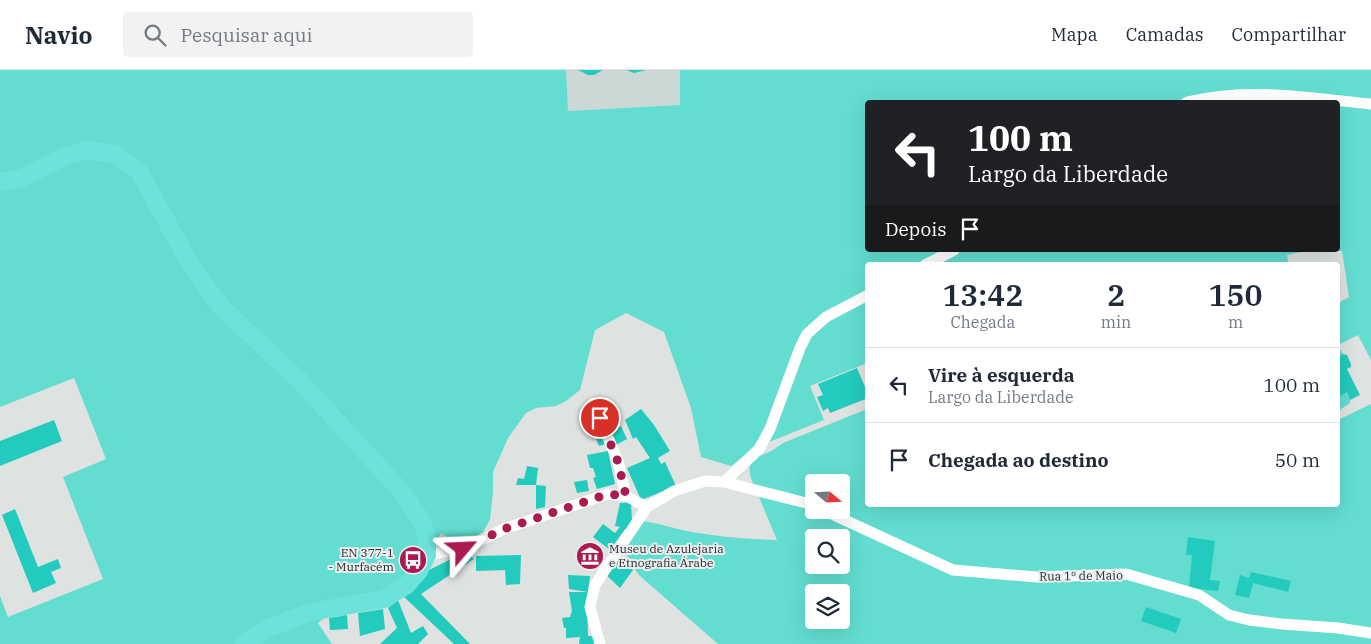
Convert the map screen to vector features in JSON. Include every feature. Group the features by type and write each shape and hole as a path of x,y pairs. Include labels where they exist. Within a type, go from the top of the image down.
{"main road":[{"path":"0,182 22,178 66,156 86,150 115,154 138,171 190,264 221,307 298,379 403,493 423,523 428,540 427,555 415,577 407,585 384,599 312,612 266,629 243,644"}],"street":[{"path":"1198,100 1256,93 1329,100"},
{"path":"1340,101 1371,104"},
{"path":"931,262 950,252"},
{"path":"724,482 759,449 770,428 807,334 826,316 865,296"},
{"path":"594,403 618,462 626,496"},
{"path":"600,644 590,607 595,585 647,508 674,491 705,481 724,482 805,504"},
{"path":"427,555 463,549 504,529 608,494 626,496 647,508"},
{"name":"Rua 1º de Maio","path":"843,519 953,570 1037,577 1126,574 1199,595 1229,615 1248,620 1338,628 1371,633"}],"shaded area":[{"path":"0,70 566,70 568,111 680,105 680,70 1371,70 1371,100 1256,89 1214,92 1180,100 865,100 865,252 943,252 925,262 865,262 865,293 817,319 756,447 731,466 701,457 691,408 664,332 626,313 595,330 580,390 556,406 536,408 526,413 508,438 493,472 490,520 483,532 466,542 454,541 441,533 423,575 328,615 318,623 332,644 0,644 0,596 8,617 103,579 63,477 106,459 74,378 0,407"},
{"path":"566,70 680,70 681,105 567,111"},
{"path":"1340,105 1371,109 1371,360 1358,335 1340,344 1340,302 1349,297 1342,251 1340,251"},
{"path":"957,252 1301,252 1287,255 1288,262 938,262"},
{"path":"865,300 865,364 810,386 824,420 769,442 803,349 815,330"},
{"path":"1347,392 1350,403 1340,410 1340,397"},
{"path":"1371,404 1371,644 718,644 640,576 627,559 628,544 642,521 713,535 777,540 751,478 750,471 750,466 754,459 783,443 865,410 865,507 1340,507 1340,419"}],"building":[{"path":"578,70 603,70 594,75 588,75"},
{"path":"626,70 646,70 634,73"},
{"path":"1347,355 1351,367 1347,369 1360,395 1350,400 1347,392 1340,397 1340,356"},
{"path":"857,368 865,387 865,399 830,413 828,408 823,411 817,397 823,395 818,384"},
{"path":"641,409 654,425 670,451 658,458 661,464 665,462 676,486 641,500 627,468 650,458 636,437 633,439 625,420"},
{"path":"54,420 62,441 0,466 0,441"},
{"path":"621,426 627,439 616,445 609,432"},
{"path":"602,432 606,444 599,446 595,436"},
{"path":"608,451 615,484 597,489 593,478 596,477 593,468 590,468 587,455"},
{"path":"527,466 538,468 536,485 516,485 518,478 524,479"},
{"path":"587,480 589,491 577,493 574,482"},
{"path":"536,485 546,486 545,507 536,509"},
{"path":"631,502 632,521 628,530 625,529 610,550 593,537 603,524 615,533 620,527 615,526 620,503"},
{"path":"15,509 38,567 58,559 61,568 51,572 56,583 33,593 2,515"},
{"path":"1188,537 1215,541 1210,580 1220,581 1218,591 1189,588 1192,555 1186,555"},
{"path":"591,550 603,563 596,569 584,556"},
{"path":"467,551 474,559 421,594 470,644 454,644 404,597 427,571"},
{"path":"521,555 520,584 506,585 505,570 476,571 476,556"},
{"path":"618,556 633,570 620,588 605,574"},
{"path":"1251,572 1291,581 1288,592 1253,583 1249,598 1235,595 1240,575 1249,578"},
{"path":"568,575 590,576 587,601 588,636 594,636 596,644 579,644 580,637 566,638 566,628 564,628 562,618 570,617 572,611 569,592 588,592 569,589"},
{"path":"398,600 411,633 423,626 428,634 418,644 380,644 397,628 388,608"},
{"path":"1146,607 1181,619 1176,633 1141,621"},
{"path":"383,609 385,629 360,636 358,613"},
{"path":"347,615 348,629 330,630 329,618"}],"place":[{"name":"Museu de Azulejaria e Etnografia Árabe","path":"590,556"},
{"name":"EN 377-1 - Murfacém","path":"413,560"}],"route":[{"path":"463,549 504,529 608,494 626,496 618,462 600,418"}]}
